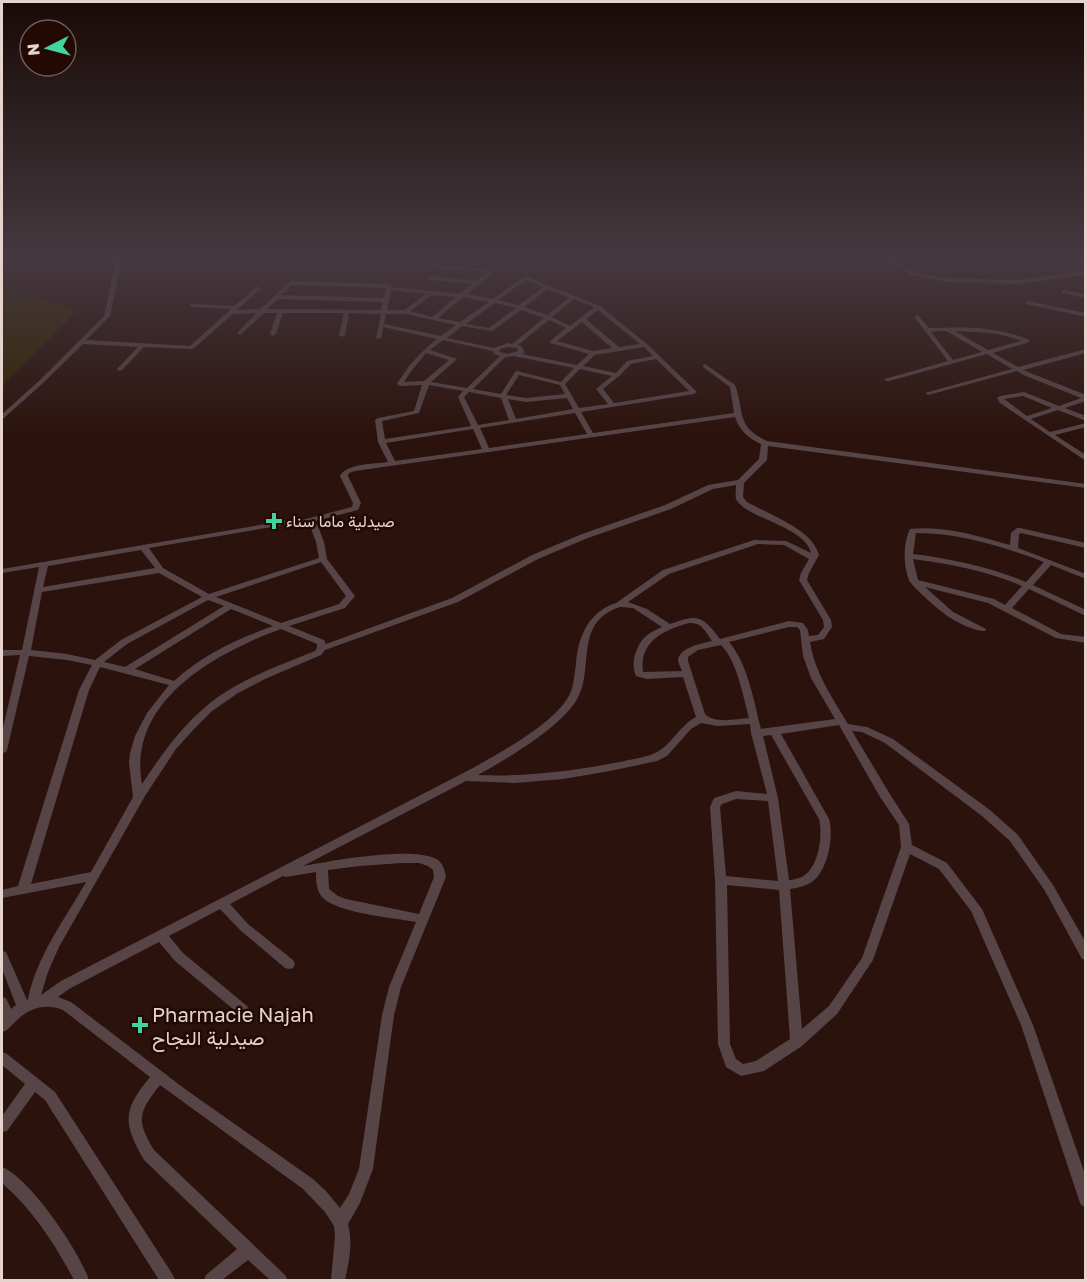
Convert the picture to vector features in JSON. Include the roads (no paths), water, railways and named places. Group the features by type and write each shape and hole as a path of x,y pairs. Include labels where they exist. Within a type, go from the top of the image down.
{"street":[{"path":"2,417 41,382 106,315"},
{"path":"81,342 191,348 229,315"},
{"path":"240,333 258,315"},
{"path":"273,334 280,315"},
{"path":"342,335 346,315"},
{"path":"378,339 383,315"},
{"path":"417,315 490,330 509,315"},
{"path":"433,319 438,315"},
{"path":"476,315 425,351 409,369 400,384 426,383 526,400 569,396"},
{"path":"545,315 570,328"},
{"path":"588,315 552,342 593,353 645,345"},
{"path":"382,442 694,392 645,345 608,315"},
{"path":"495,350 502,346 514,345 549,316"},
{"path":"917,317 952,362"},
{"path":"582,319 617,349"},
{"path":"381,325 495,350 503,356"},
{"path":"946,329 1028,375 1086,398"},
{"path":"887,380 1027,341 968,329 927,330"},
{"path":"120,369 143,345"},
{"path":"514,345 522,350 518,355"},
{"path":"392,462 382,442 378,420 417,412 426,383 454,359 425,351"},
{"path":"928,393 1086,351"},
{"path":"562,384 593,353"},
{"path":"486,449 460,397 503,356 518,355 617,375"},
{"path":"612,404 599,389 629,362 658,357"},
{"path":"705,366 733,386 737,414 743,428 750,436 765,443 1086,486"},
{"path":"503,395 518,374 562,384 591,435"},
{"path":"1086,419 1024,394 1000,398 1002,402 1086,459"},
{"path":"503,395 513,420"},
{"path":"1026,418 1086,398"},
{"path":"2,571 303,521 355,508 357,502 344,476 346,472 392,462 737,414"},
{"path":"1049,434 1086,424"},
{"path":"34,1002 35,989 45,964 139,799 177,741 208,709 256,678 318,653 322,648 455,600 535,557 585,536 668,507 711,487 740,482 763,460 765,443"},
{"path":"740,482 741,502 807,539 814,547 813,558 805,571 804,585 827,620 828,627 821,637 805,640"},
{"path":"139,799 134,757 139,740 160,700 175,684 213,655 282,626 342,606 350,600 351,596 347,589 323,559 315,527 303,521"},
{"path":"982,629 950,614 914,582 911,575 911,532 916,530 967,538 1014,550 1086,577"},
{"path":"1014,550 1015,533 1020,530 1086,546"},
{"path":"2,1002 5,1023 34,1002 510,753 567,706 579,681 584,638 591,624 602,614 666,572 757,542 783,542 813,558"},
{"path":"143,546 160,570 208,597 321,642 322,648"},
{"path":"910,556 960,562 1029,584 1086,614"},
{"path":"23,890 84,690 99,662 124,642 208,597 323,559"},
{"path":"1008,608 1049,562"},
{"path":"2,750 20,679 44,563"},
{"path":"38,590 160,570"},
{"path":"914,582 976,596 1008,608 1059,636 1086,640"},
{"path":"619,604 632,604 669,627"},
{"path":"127,670 231,606"},
{"path":"687,674 647,676 640,675 637,671 643,645 649,638 669,627 698,620 731,650 745,683 756,734 774,798 797,1042"},
{"path":"702,718 683,661 686,653 793,624 803,627 808,656 816,678 904,824 907,847 867,960 833,1010 797,1042 749,1071 735,1068 727,1056 724,1044 721,880 715,807 718,801 736,795 774,798"},
{"path":"2,653 24,652 99,662 175,684"},
{"path":"465,778 537,777 603,768 657,757 664,753 682,730 702,718 717,723 754,721"},
{"path":"756,734 842,724 864,729 889,741 986,813 1014,838 1049,888 1086,955"},
{"path":"721,880 784,885 800,883 814,872 826,842 827,829 811,794 774,732"},
{"path":"907,847 943,866 976,909 1028,1025 1086,1200"},
{"path":"278,875 400,859 431,861 437,865 440,877 404,963 388,1015 372,1135 362,1182 341,1221 342,1257 338,1281"},
{"path":"322,868 322,887 332,898 349,904 423,918"},
{"path":"2,894 95,876"},
{"path":"222,904 244,927 289,964"},
{"path":"161,936 179,957 243,1010"},
{"path":"2,956 34,1002"},
{"path":"34,1002 52,1000 67,1006 308,1184 327,1201 341,1221"},
{"path":"2,1058 50,1096 168,1281"},
{"path":"159,1076 136,1107 134,1129 140,1140 149,1155 280,1281"},
{"path":"2,1126 34,1083"},
{"path":"2,1174 33,1205 59,1237 82,1281"},
{"path":"211,1281 248,1250"}],"place":[{"name":"صيدلية ماما سناء","path":"274,521"},
{"name":"Pharmacie Najah صيدلية النجاح","path":"140,1025"}]}
